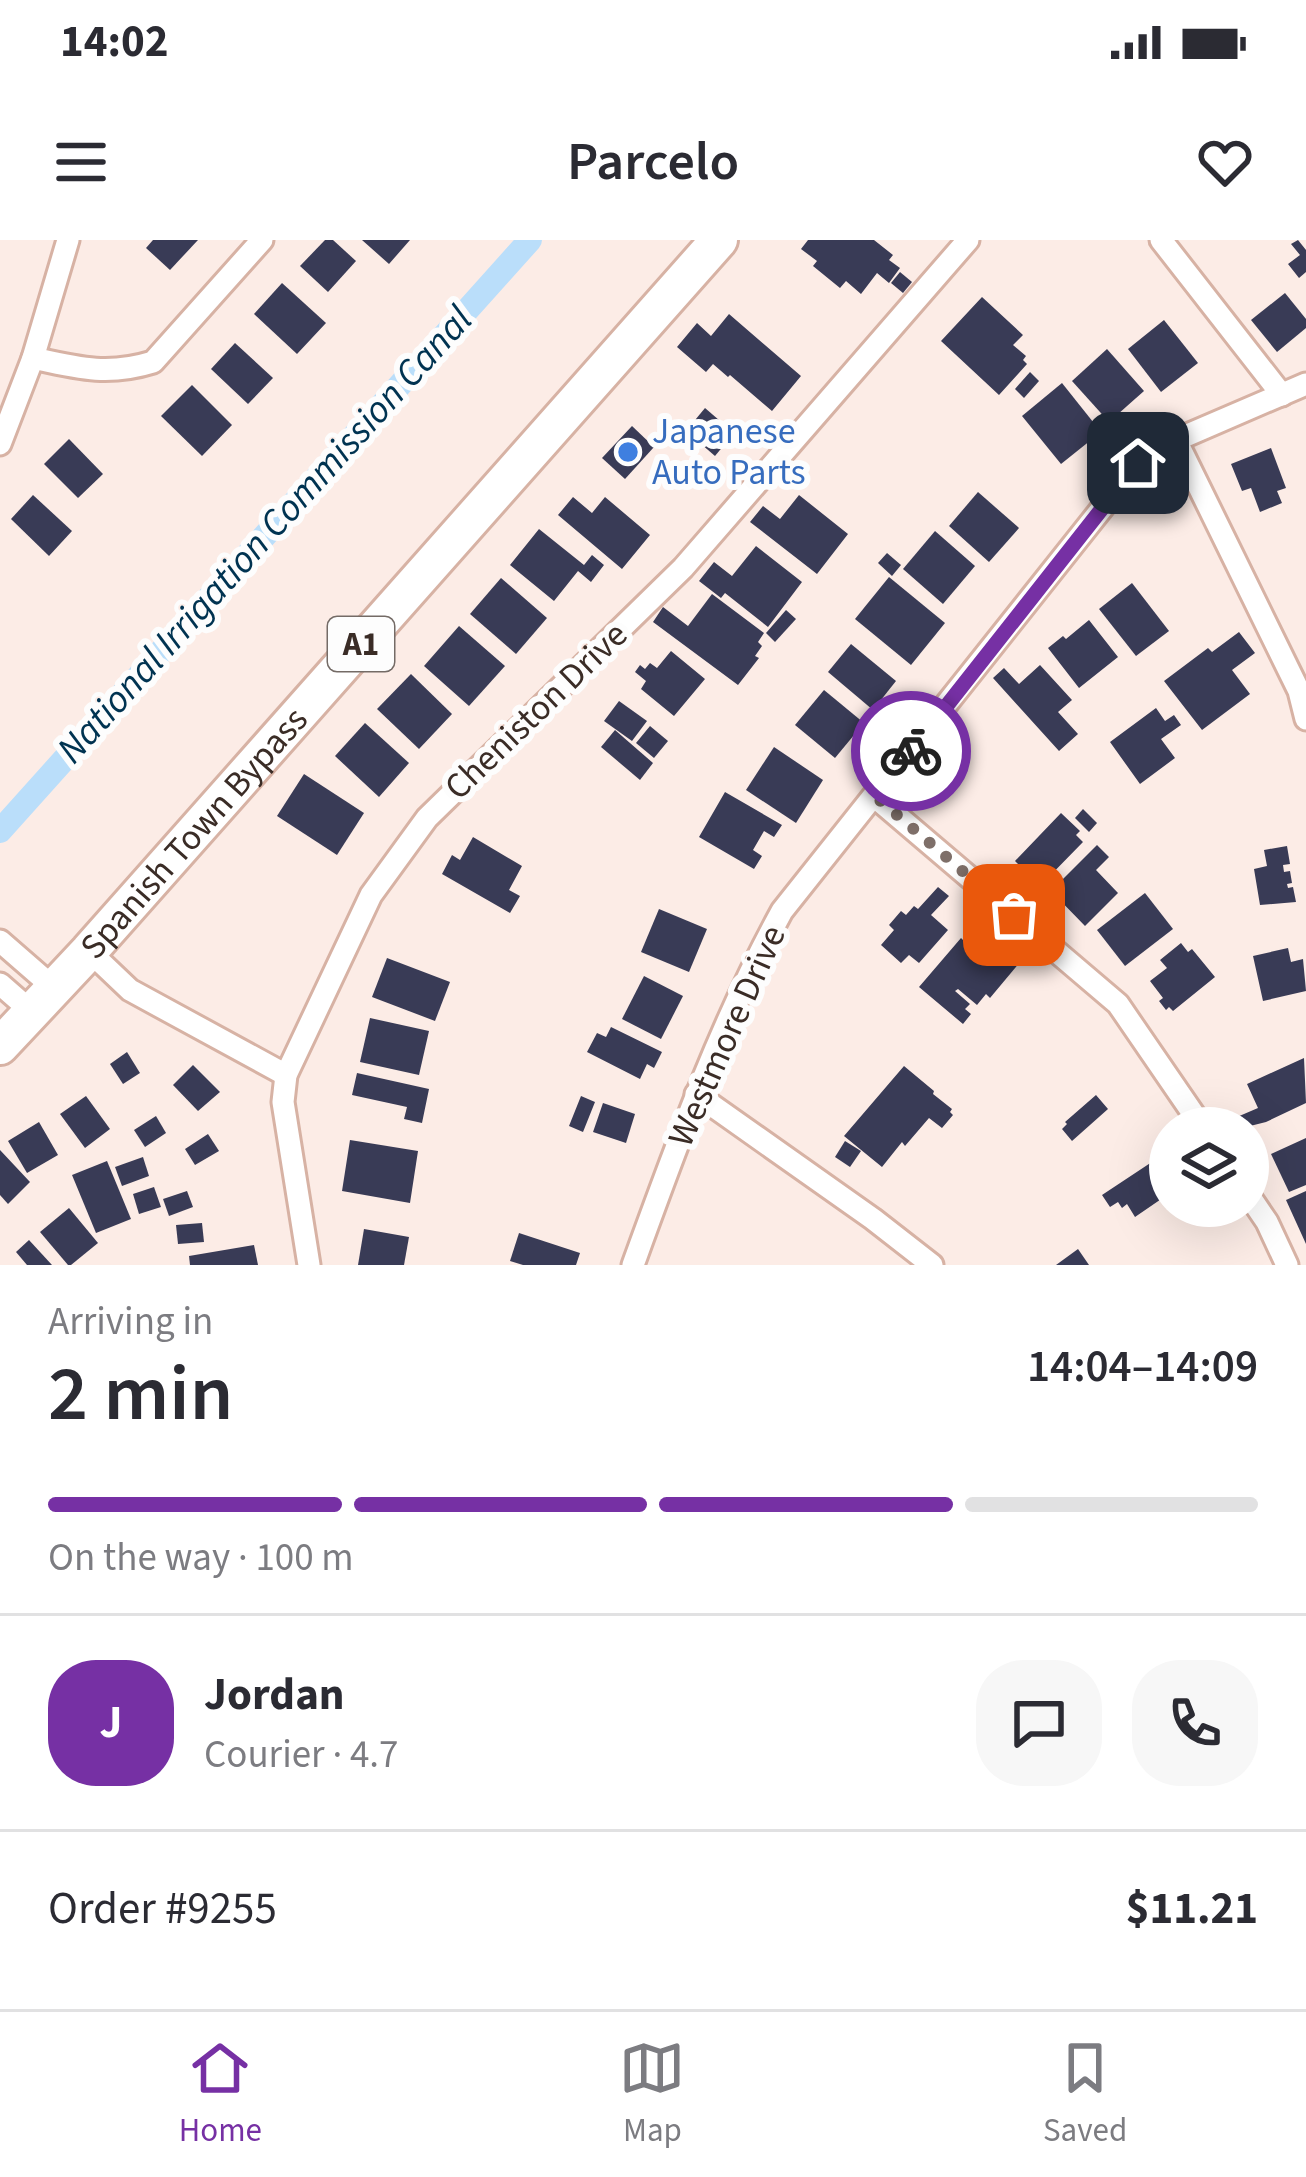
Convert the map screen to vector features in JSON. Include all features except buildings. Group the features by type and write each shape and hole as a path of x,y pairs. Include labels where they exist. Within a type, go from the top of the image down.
{"main road":[{"name":"Spanish Town Bypass","path":"0,1046 719,240"}],"street":[{"path":"0,444 33,358 68,240"},
{"path":"33,358 95,371 129,370 153,362 262,240"},
{"name":"Cheniston Drive","path":"309,1265 283,1102 286,1075 371,895 427,818 683,568 968,240"},
{"path":"1161,240 1282,395"},
{"name":"Westmore Drive","path":"633,1265 696,1094 782,911 1138,463 1176,440 1306,384"},
{"path":"1176,440 1300,691 1306,719"},
{"path":"875,796 1118,1004 1189,1107"},
{"path":"0,940 43,1000"},
{"path":"89,951 130,990 286,1075"},
{"path":"0,984 43,1000"},
{"path":"696,1094 932,1265"},
{"path":"1269,1226 1287,1265"}],"waterway":[{"name":"National Irrigation Commission Canal","path":"0,831 530,240"}],"way so far":[{"path":"911,751 875,796 1014,915"}],"place":[{"name":"Japanese Auto Parts","path":"628,452"}],"route":[{"path":"911,751 1138,463"}]}
